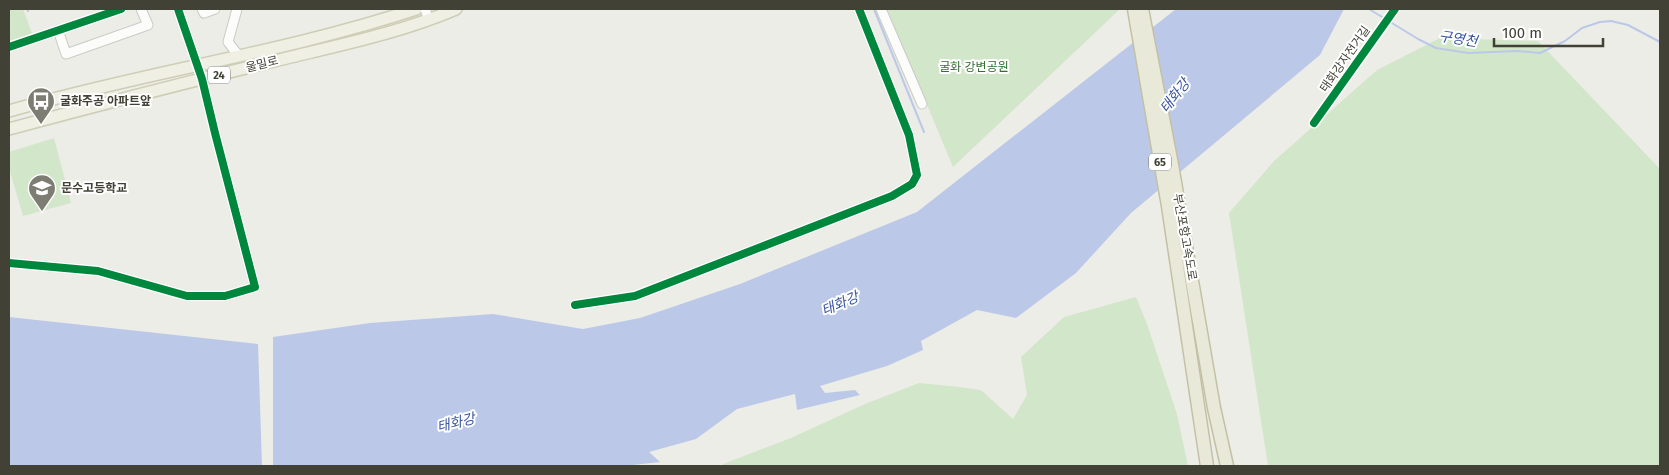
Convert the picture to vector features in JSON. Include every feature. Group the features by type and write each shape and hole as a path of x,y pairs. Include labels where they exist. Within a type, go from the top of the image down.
{"highway":[{"name":"부산포항고속도로","path":"1134,9 1168,206 1208,466"},
{"name":"부산포항고속도로","path":"1142,9 1214,408 1227,466"}],"main road":[{"name":"울밀로","path":"9,111 57,98 240,56 374,22 416,9"},
{"name":"울밀로","path":"9,129 355,41 427,14 456,9"}],"street":[{"path":"9,47 120,9"},
{"path":"58,30 66,54 148,25 142,9"},
{"path":"9,263 98,271 187,296 225,296 255,287 214,133 202,79 178,9"},
{"path":"202,9 204,13 215,9"},
{"path":"237,9 228,42 240,56"},
{"path":"575,305 635,296 846,215 892,196 912,184 917,175 909,135 858,9"},
{"path":"881,9 922,104"}],"green space":[{"path":"9,9 23,9 34,39 9,47"},
{"name":"굴화 강변공원","path":"887,9 1120,9 953,167"},
{"path":"1440,38 1538,41 1660,169 1660,466 1268,466 1229,213 1274,161 1377,70"},
{"path":"54,138 71,203 23,216 9,168 9,152"},
{"path":"1136,297 1177,414 1188,466 723,466 723,464 791,438 865,404 919,383 981,390 1013,419 1027,395 1021,357 1064,317"}],"water":[{"name":"태화강","path":"1176,9 1344,9 1320,55 1131,213 1076,273 1016,318 977,310 921,341 923,350 887,366 820,386 825,393 855,390 860,395 797,410 795,394 737,409 696,439 649,452 660,462 624,466 273,466 273,337 370,323 493,314 583,329 640,318 740,284 917,212"},
{"path":"9,317 258,344 262,466 9,466"}],"waterway":[{"path":"874,9 924,132"},
{"name":"구영천","path":"1369,9 1436,48 1468,53 1517,51 1540,53 1565,41 1582,28 1600,22 1611,21 1628,25 1660,42"}],"cycle path":[{"path":"9,47 121,9"},
{"path":"9,263 98,271 187,296 225,296 255,287 202,79 178,9"},
{"path":"575,305 635,296 892,196 912,184 917,175 909,135 859,9"},
{"name":"태화강자전거길","path":"1314,123 1395,9"}],"place":[{"name":"굴화주공 아파트앞","path":"41,125"},
{"name":"문수고등학교","path":"42,212"}]}
